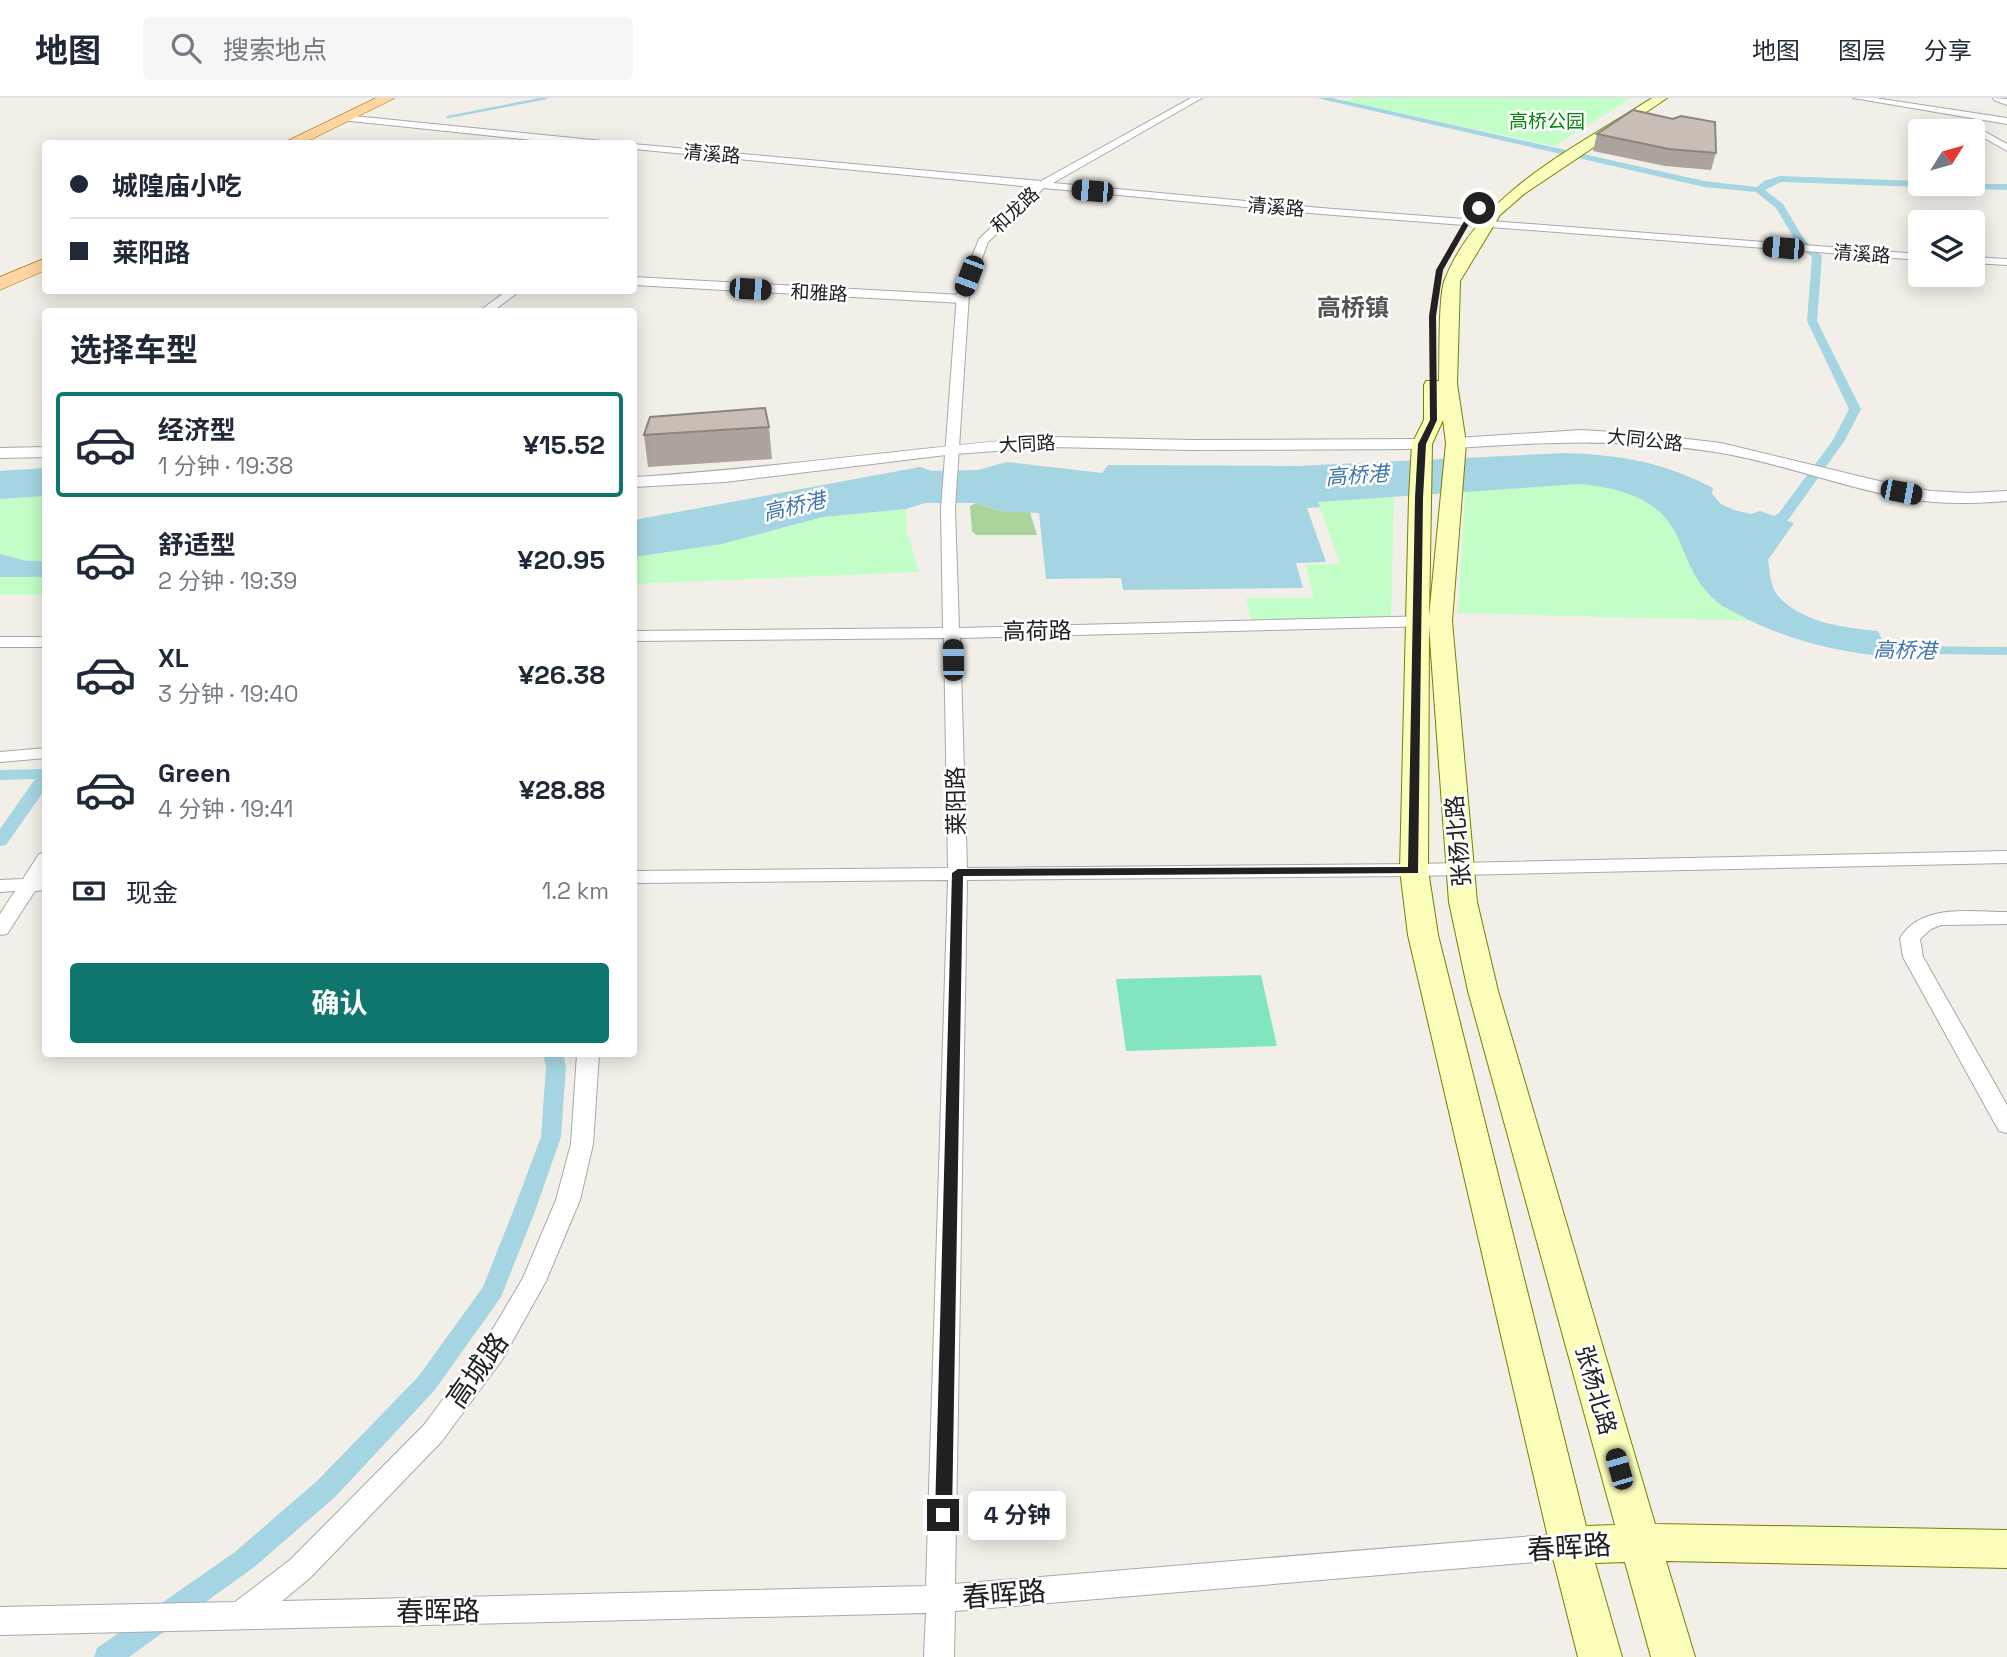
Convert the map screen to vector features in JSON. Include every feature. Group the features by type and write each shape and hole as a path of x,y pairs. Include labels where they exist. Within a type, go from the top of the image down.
{"main road":[{"path":"308,140 387,98"},
{"path":"297,140 397,98"},
{"name":"张杨北路","path":"1600,1657 1570,1546 1423,935 1414,870 1428,622 1455,449 1448,384 1452,281 1470,247 1495,212 1567,153 1644,98"},
{"name":"张杨北路","path":"1661,98 1479,208 1466,223 1440,270 1433,316 1434,420 1422,450 1419,498 1428,622 1463,902 1483,991 1673,1657"},
{"path":"0,277 42,258"},
{"path":"0,284 42,265"},
{"name":"大同公路","path":"1422,450 1455,449"},
{"name":"春晖路","path":"1570,1546 1639,1542 2007,1549"}],"street":[{"name":"和龙路","path":"953,453 962,299 983,241 1040,186 1198,98"},
{"path":"1857,98 2007,121"},
{"path":"1923,119 1939,98"},
{"path":"1997,98 2007,102"},
{"path":"349,118 564,140"},
{"path":"1985,136 2007,148"},
{"name":"清溪路","path":"637,146 1040,186 1487,225 1908,256"},
{"path":"1985,261 2007,262"},
{"name":"和雅路","path":"637,281 962,299"},
{"path":"490,308 510,294"},
{"name":"大同公路","path":"1455,449 1598,436 1722,448 1780,461 1863,485 1920,496 1973,500 2007,496"},
{"name":"大同路","path":"637,482 724,477 1051,442 1422,450"},
{"path":"0,453 42,452"},
{"name":"莱阳路","path":"939,1657 958,873 948,509 953,453"},
{"name":"高荷路","path":"637,636 952,633 1428,622"},
{"path":"0,642 42,642"},
{"path":"0,757 40,753"},
{"path":"637,877 1414,870 2007,857"},
{"path":"0,886 37,884"},
{"path":"0,929 37,884"},
{"path":"2007,918 1941,919 1924,924 1910,938 1913,957 2007,1125"},
{"name":"高城路","path":"241,1615 300,1569 433,1433 493,1352 534,1281 568,1200 582,1144 588,1057"},
{"name":"春晖路","path":"0,1621 942,1599 1570,1546"}],"green space":[{"name":"高桥公园","path":"1352,98 1631,98 1554,146 1345,101"},
{"path":"1550,471 1670,503 1758,621 1458,613 1466,479"},
{"path":"42,496 42,561 27,561 0,554 0,499"},
{"path":"1394,496 1391,620 1252,623 1246,598 1314,598 1305,565 1340,564 1318,502"},
{"path":"976,503 1000,511 1030,512 1037,535 976,535 972,531 970,506"},
{"path":"906,509 907,532 919,572 637,584 637,557 722,544 823,517"},
{"path":"0,577 42,577 42,595 0,595"},
{"path":"1261,975 1277,1046 1126,1051 1116,979"}],"water":[{"path":"1565,453 1623,458 1659,466 1713,488 1712,494 1721,504 1734,510 1751,514 1760,511 1794,523 1768,560 1776,593 1789,606 1812,618 1839,626 1878,631 1890,657 1850,652 1793,638 1726,608 1701,584 1675,532 1657,510 1620,491 1579,484 1318,502 1320,507 1307,508 1326,562 1296,563 1303,588 1123,590 1121,578 1046,579 1039,513 1000,511 976,503 925,503 906,509 823,517 722,544 637,557 637,519 920,467 932,471 978,470 1007,462 1102,473 1108,465 1296,466"},
{"path":"42,468 42,496 0,499 0,471"},
{"path":"0,554 27,561 42,561 42,577 0,577"}],"building":[{"path":"1633,110 1673,119 1681,116 1715,122 1716,153 1669,149 1597,134"},
{"path":"765,408 769,427 644,435 650,417"}],"waterway":[{"path":"448,117 546,98"},
{"path":"1321,98 1704,184 1759,190"},
{"path":"1759,190 1767,183 1780,179 2007,187"},
{"path":"1759,190 1780,206 1801,243 1817,256 1812,321 1855,409 1839,440 1784,516 1760,531"},
{"name":"高桥港","path":"1864,650 2007,651"},
{"path":"0,775 42,774"},
{"path":"0,841 42,781"},
{"path":"107,1657 244,1560 326,1489 426,1384 493,1291 551,1137 556,1067 554,1057"}],"district":[{"name":"高桥镇","path":"1353,307"}],"route":[{"path":"943,1515 958,873 1414,870 1419,498 1422,444 1434,420 1433,316 1440,270 1466,223 1479,208"}]}
